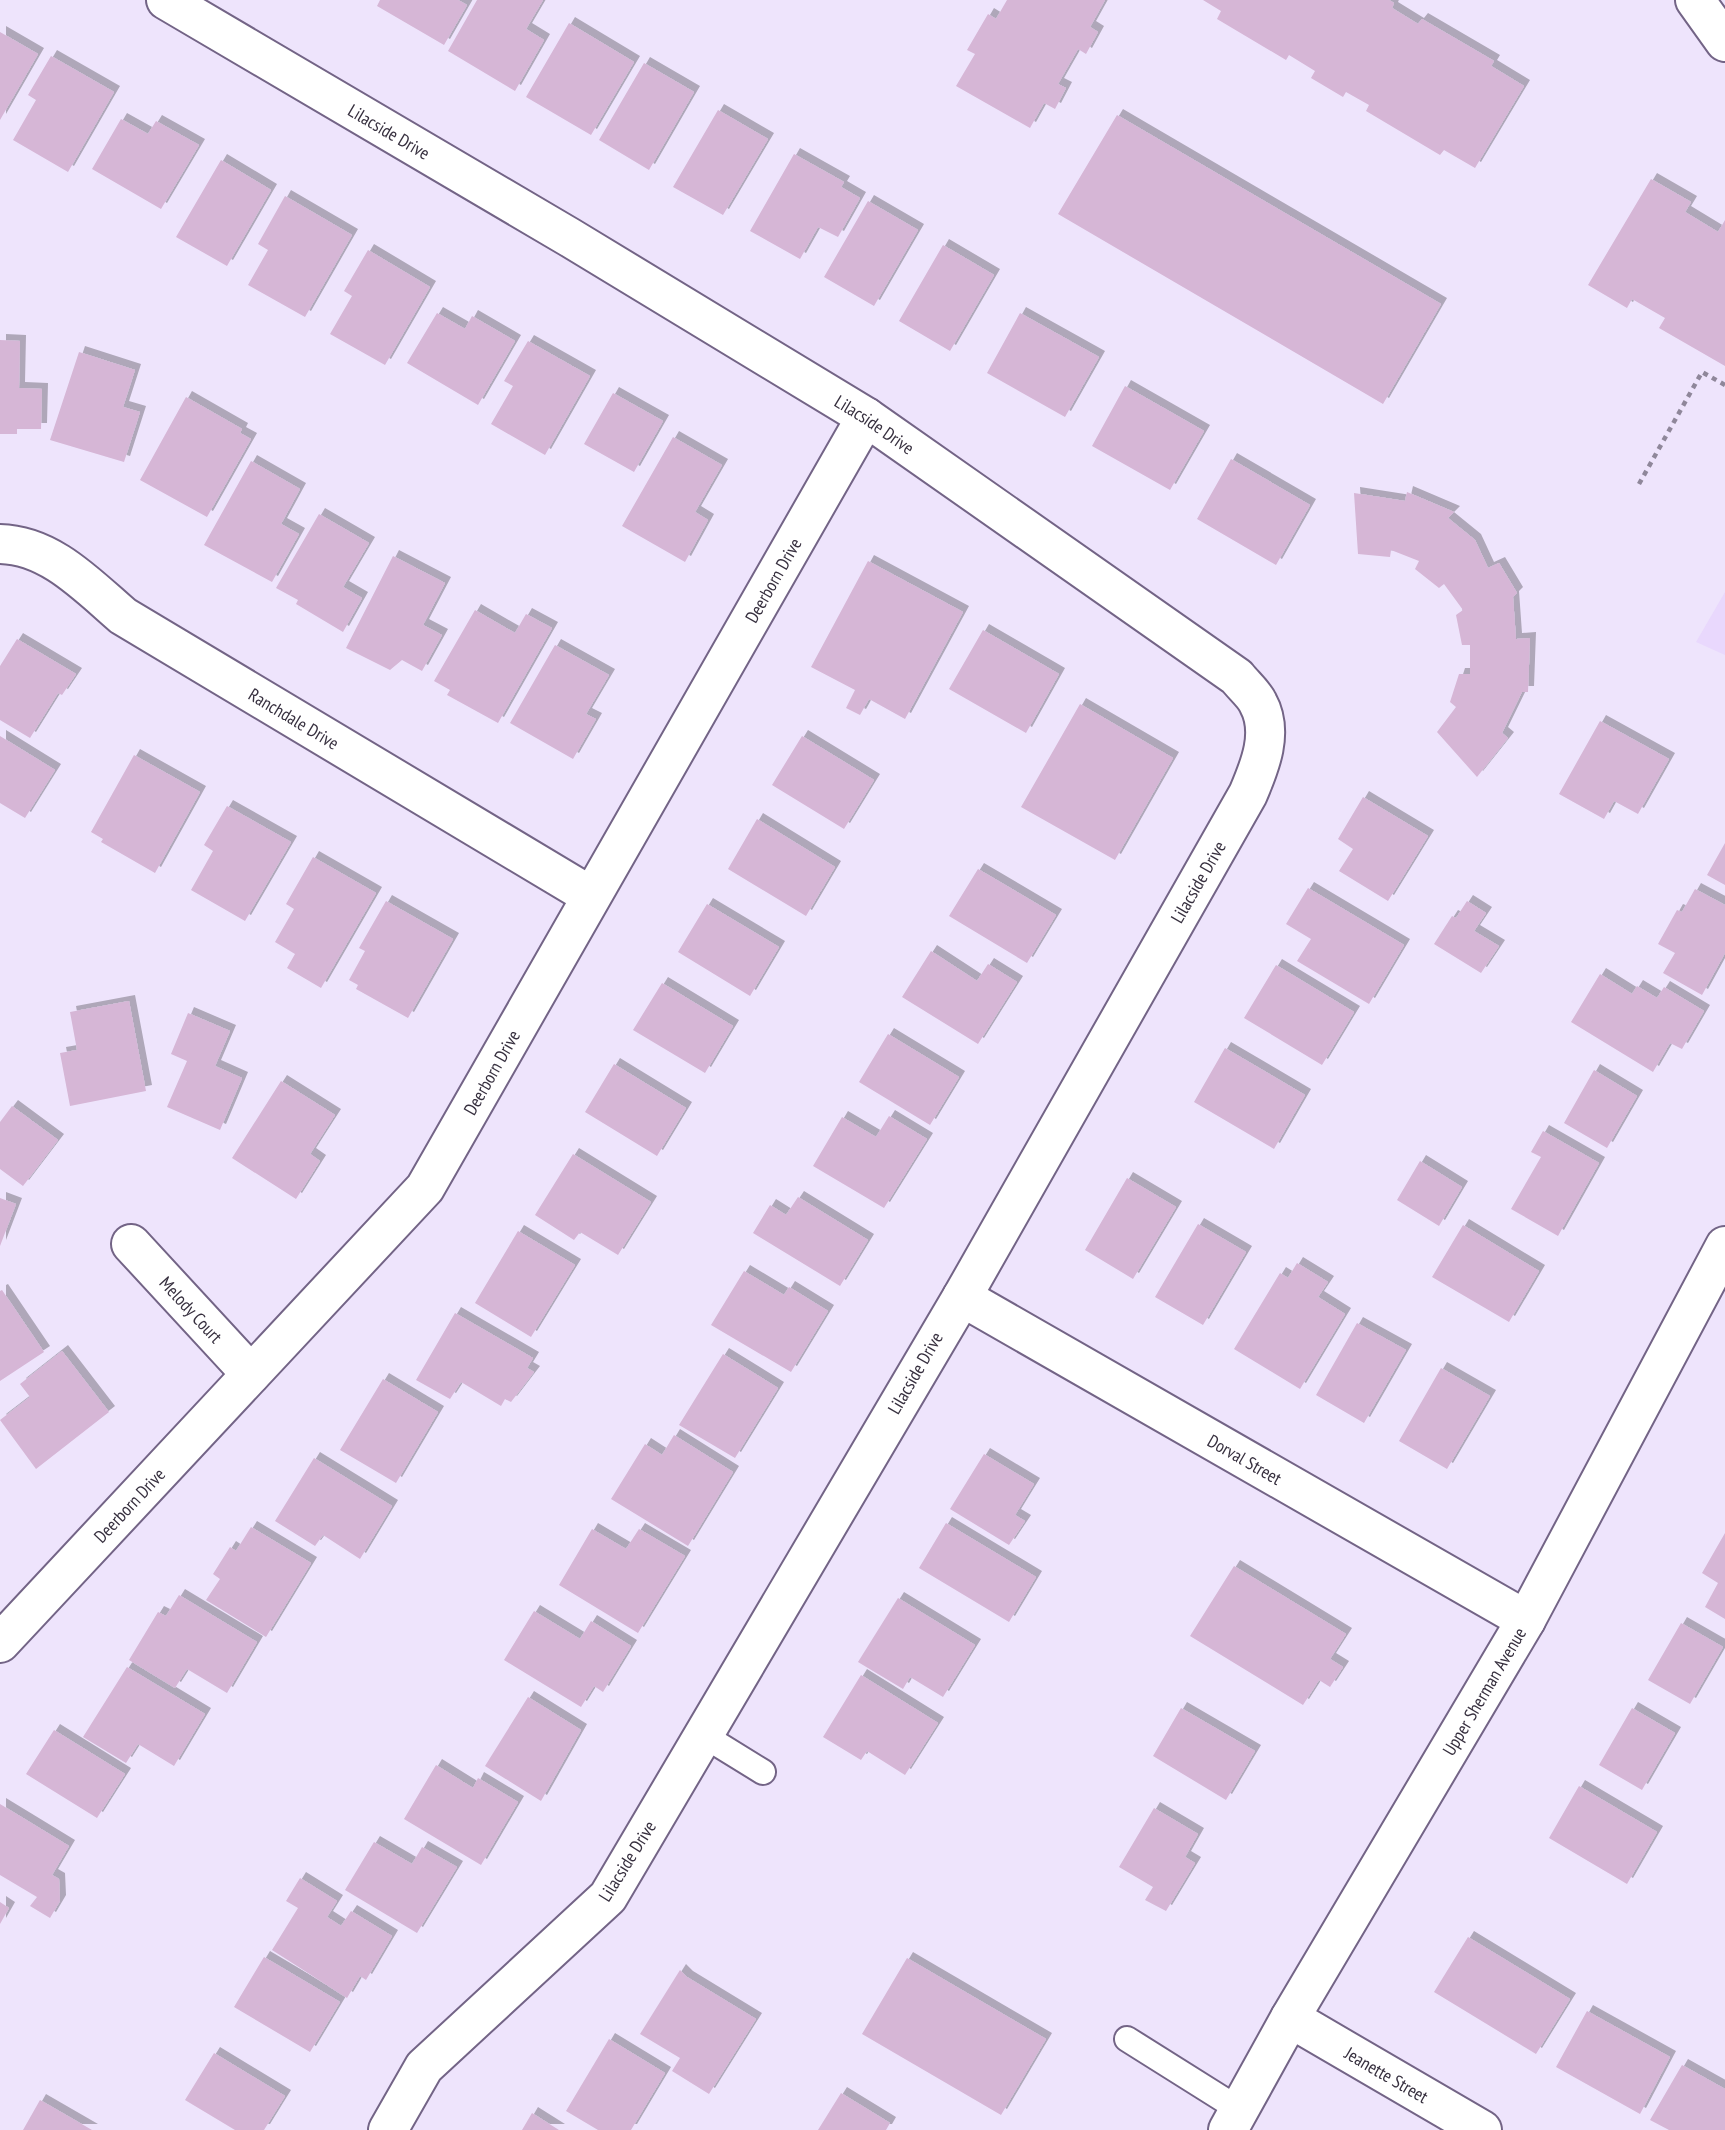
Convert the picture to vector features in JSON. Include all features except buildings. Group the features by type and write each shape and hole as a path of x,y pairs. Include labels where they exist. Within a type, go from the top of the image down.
{"street":[{"name":"Lilacside Drive","path":"166,0 557,230 866,417 1237,677 1259,703 1265,734 1261,763 1248,793 962,1297 608,1897 424,2067 388,2130"},
{"path":"1706,3 1725,42"},
{"name":"Deerborn Drive","path":"0,1643 425,1188 866,417"},
{"name":"Ranchdale Drive","path":"0,544 16,545 65,565 123,616 591,896"},
{"name":"Melody Court","path":"131,1244 251,1374"},
{"name":"Upper Sherman Avenue","path":"1234,2120 1290,2018 1526,1620 1725,1247"},
{"name":"Dorval Street","path":"962,1297 1526,1620"},
{"name":"Jeanette Street","path":"1290,2018 1482,2130"}],"lane":[{"path":"703,1735 763,1772"},
{"path":"1127,2039 1234,2120"}],"path":[{"path":"1639,484 1702,372 1725,385"}],"shaded area":[{"path":"1725,592 1725,655 1696,642"}]}
